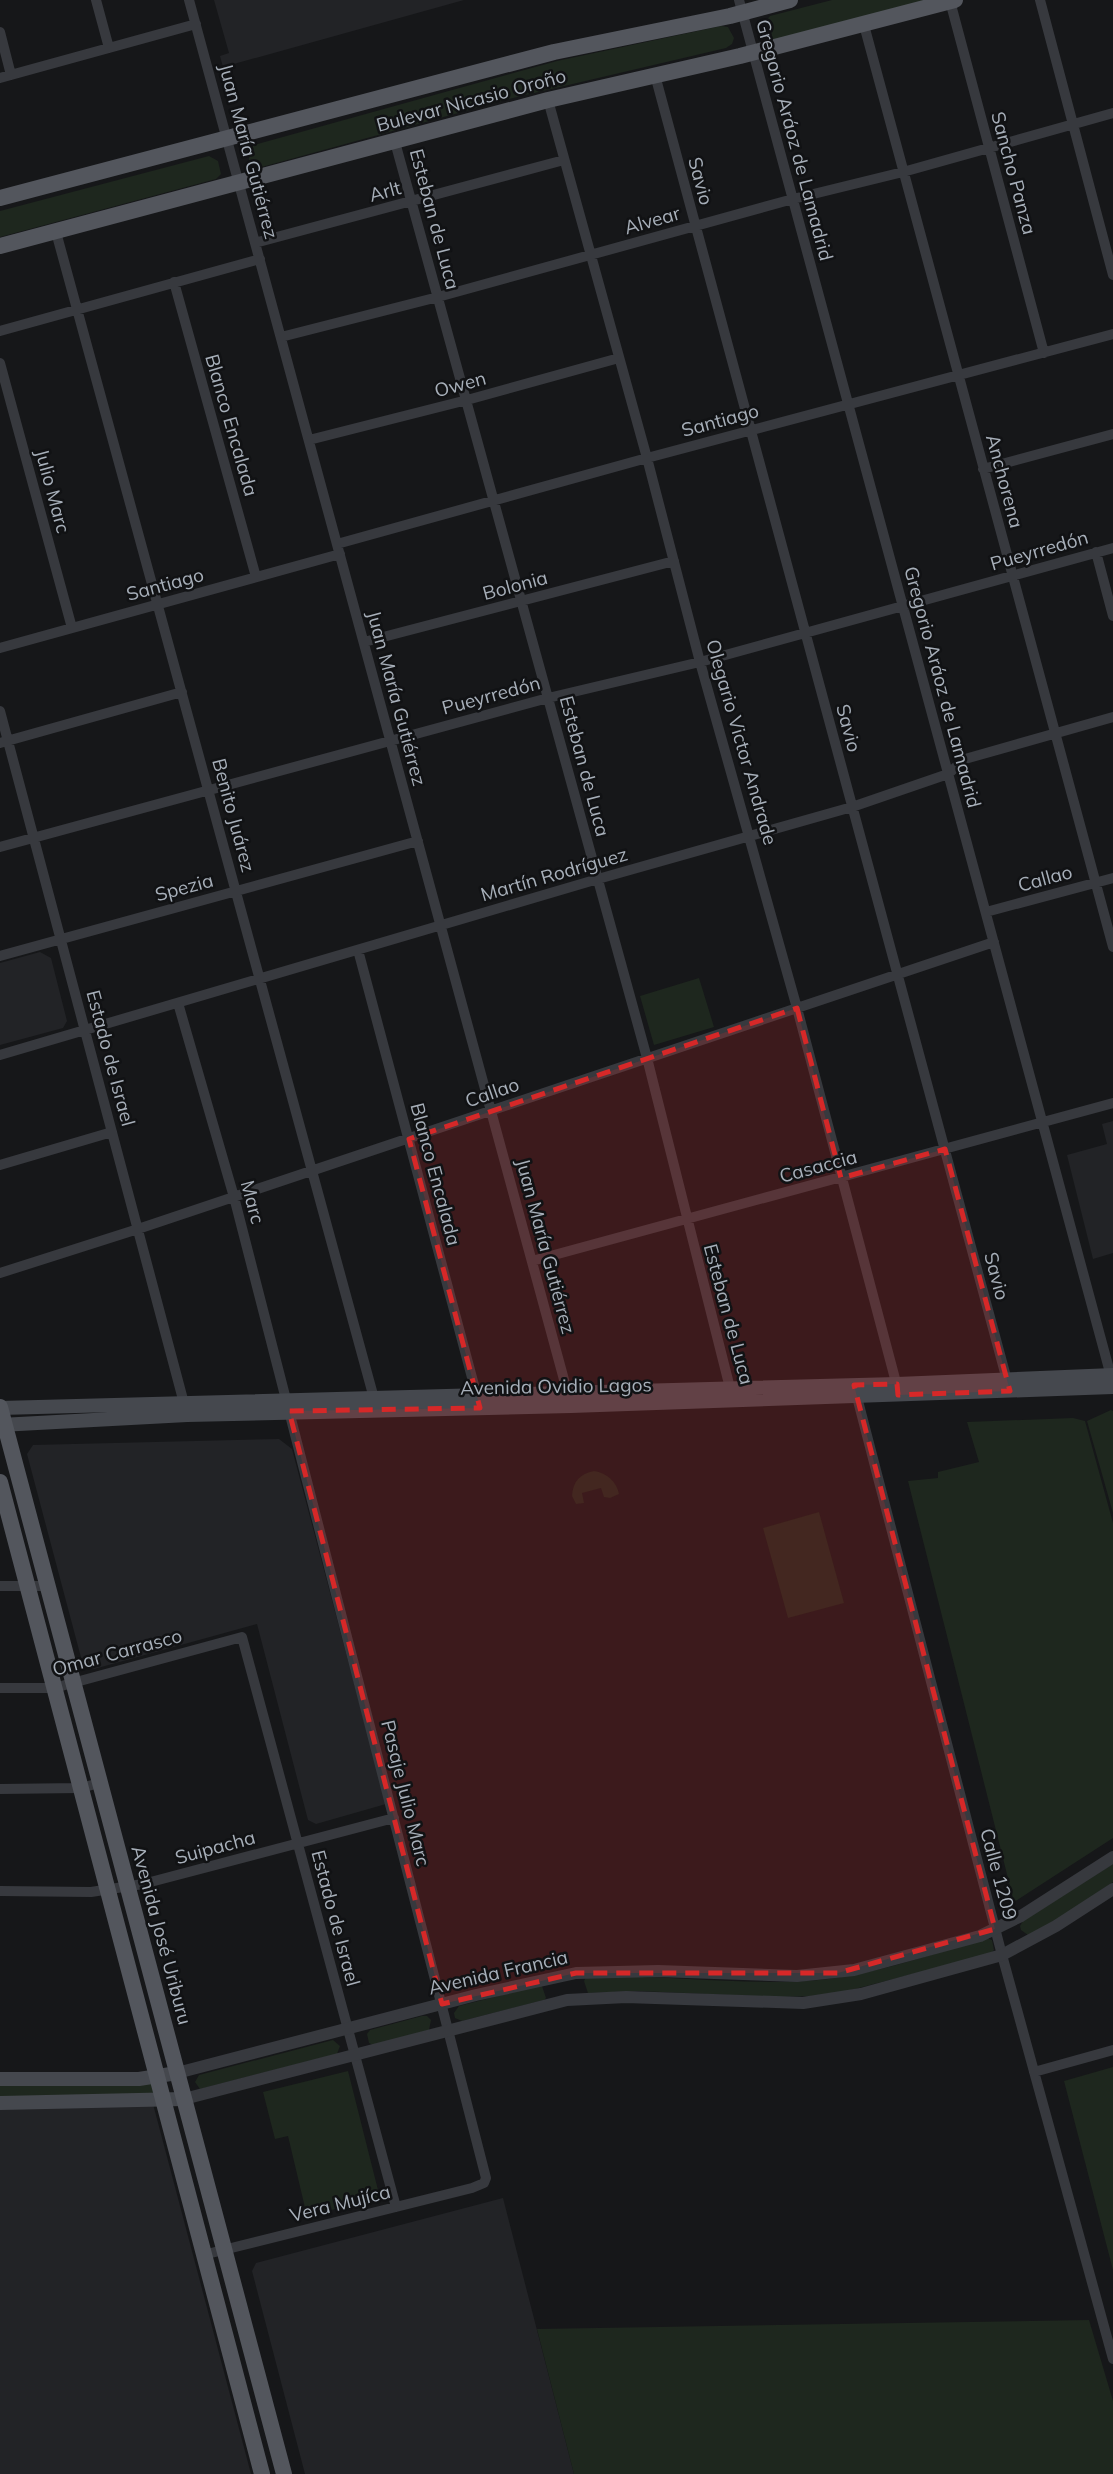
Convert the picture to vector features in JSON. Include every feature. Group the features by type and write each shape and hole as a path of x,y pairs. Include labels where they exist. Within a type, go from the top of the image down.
{"main road":[{"name":"Bulevar Nicasio Oroño","path":"0,198 554,52 741,6 790,0"},
{"name":"Bulevar Nicasio Oroño","path":"0,246 548,100 754,52 953,1"},
{"name":"Avenida Ovidio Lagos","path":"0,1408 186,1409 897,1390 1113,1380"},
{"name":"Avenida Ovidio Lagos","path":"732,1395 857,1397 897,1390"},
{"name":"Avenida José Uriburu","path":"0,1408 2,1424 48,1586 284,2474"},
{"name":"Avenida Ovidio Lagos","path":"2,1424 186,1409"},
{"path":"0,1482 262,2474"},
{"name":"Avenida Francia","path":"0,2079 156,2077 177,2073"},
{"path":"0,2103 184,2099"}],"street":[{"path":"96,0 109,48"},
{"name":"Juan María Gutiérrez","path":"189,0 569,1399"},
{"path":"1040,0 1113,275"},
{"name":"Sancho Panza","path":"953,1 1044,353"},
{"name":"Gregorio Aráoz de Lamadrid","path":"741,6 1113,1380"},
{"path":"0,78 196,24"},
{"name":"Anchorena","path":"864,25 1113,947"},
{"path":"0,32 11,75"},
{"name":"Savio","path":"655,75 1009,1385"},
{"name":"Olegario Victor Andrade","path":"548,100 797,1008 897,1390"},
{"name":"Alvear","path":"281,337 591,256 793,199 903,172 1113,113"},
{"name":"Esteban de Luca","path":"395,142 647,1058 732,1395"},
{"name":"Arlt","path":"255,243 564,160"},
{"name":"Benito Juárez","path":"56,232 376,1403"},
{"path":"0,331 260,259"},
{"name":"Blanco Encalada","path":"174,282 256,577"},
{"name":"Santiago","path":"0,648 256,577 494,501 647,457 1113,334"},
{"name":"Owen","path":"309,440 619,358"},
{"name":"Julio Marc","path":"0,363 72,628"},
{"path":"983,469 1113,434"},
{"name":"Pueyrredón","path":"0,847 548,698 700,662 1113,548"},
{"path":"1096,552 1113,616"},
{"name":"Bolonia","path":"364,642 674,561"},
{"path":"4,742 181,692"},
{"name":"Estado de Israel","path":"0,711 4,742 34,839 186,1409"},
{"name":"Martín Rodríguez","path":"0,1055 852,807 948,774 965,759 1113,717"},
{"name":"Spezia","path":"0,956 418,841"},
{"name":"Callao","path":"986,912 1113,878"},
{"name":"Callao","path":"0,1273 995,942"},
{"name":"Blanco Encalada","path":"358,950 478,1401"},
{"name":"Marc","path":"178,1003 234,1196 288,1406"},
{"name":"Casaccia","path":"532,1261 1113,1103"},
{"path":"0,1164 112,1132"},
{"name":"Calle 1209","path":"857,1397 995,1929 1113,2359"},
{"name":"Pasaje Julio Marc","path":"288,1406 485,2172 484,2183"},
{"path":"0,1586 48,1586"},
{"name":"Estado de Israel","path":"242,1637 396,2207"},
{"name":"Omar Carrasco","path":"0,1688 54,1688 242,1637"},
{"path":"0,1789 80,1788 100,1783"},
{"name":"Suipacha","path":"0,1891 91,1892 127,1886 394,1818"},
{"name":"Avenida Francia","path":"177,2073 442,2004 576,1973 658,1971 766,1976 838,1973 962,1941 995,1929 1021,1916 1113,1857"},
{"path":"184,2099 579,1999 626,1997 765,2003 831,2000 890,1987 1002,1955 1056,1926 1113,1889"},
{"path":"1034,2072 1113,2050"},
{"name":"Vera Mujíca","path":"203,2255 484,2183"},
{"path":"240,2391 260,2386"}],"highlighted area":[{"path":"797,1008 841,1178 945,1149 1010,1391 898,1395 897,1384 854,1385 995,1929 838,1973 576,1973 442,2004 289,1411 480,1408 409,1139"}],"shaded area":[{"path":"214,0 464,0 223,67 220,56 229,53"},
{"path":"832,0 928,0 776,41 763,33 761,27 770,16"},
{"path":"721,26 728,27 734,38 732,44 726,48 513,98 258,168 249,160 249,150 254,145 557,61"},
{"path":"209,156 218,161 221,174 216,179 0,237 0,211"},
{"path":"40,952 51,958 67,1021 63,1028 0,1045 0,963"},
{"path":"699,978 714,1027 654,1045 640,996"},
{"path":"1113,1121 1113,1253 1093,1259 1067,1155 1107,1144 1102,1124"},
{"path":"1113,1411 1113,1513 1087,1421"},
{"path":"1073,1418 1085,1421 1113,1523 1113,1838 1014,1902 908,1481 938,1478 938,1472 979,1462 967,1422"},
{"path":"279,1439 292,1449 386,1804 316,1824 308,1820 257,1624 94,1669 83,1665 27,1454 33,1445"},
{"path":"594,1471 611,1479 619,1494 610,1498 604,1497 601,1488 582,1493 584,1503 576,1504 572,1496 576,1482 581,1476"},
{"path":"819,1512 844,1603 788,1618 763,1528"},
{"path":"1113,1864 1113,1882 1060,1918 1028,1935 1021,1930 1023,1921"},
{"path":"987,1938 992,1940 994,1950 990,1954 847,1991 811,1996 639,1991 588,1993 584,1981 586,1977 613,1976 751,1982 828,1979 897,1965"},
{"path":"542,1986 546,1998 544,2000 462,2021 455,2018 454,2013 459,2006"},
{"path":"422,2016 431,2020 429,2030 373,2045 369,2043 367,2034 370,2030"},
{"path":"333,2040 340,2046 337,2054 200,2089 195,2082 199,2075"},
{"path":"1113,2067 1113,2270 1064,2081"},
{"path":"348,2071 380,2198 307,2216 288,2136 275,2139 263,2092"},
{"path":"156,2077 162,2101 0,2103 0,2079"},
{"path":"153,2104 251,2474 0,2474 0,2109"},
{"path":"503,2198 574,2474 305,2474 252,2271 256,2263"},
{"path":"1089,2320 1113,2401 1113,2474 574,2474 537,2329"}]}
